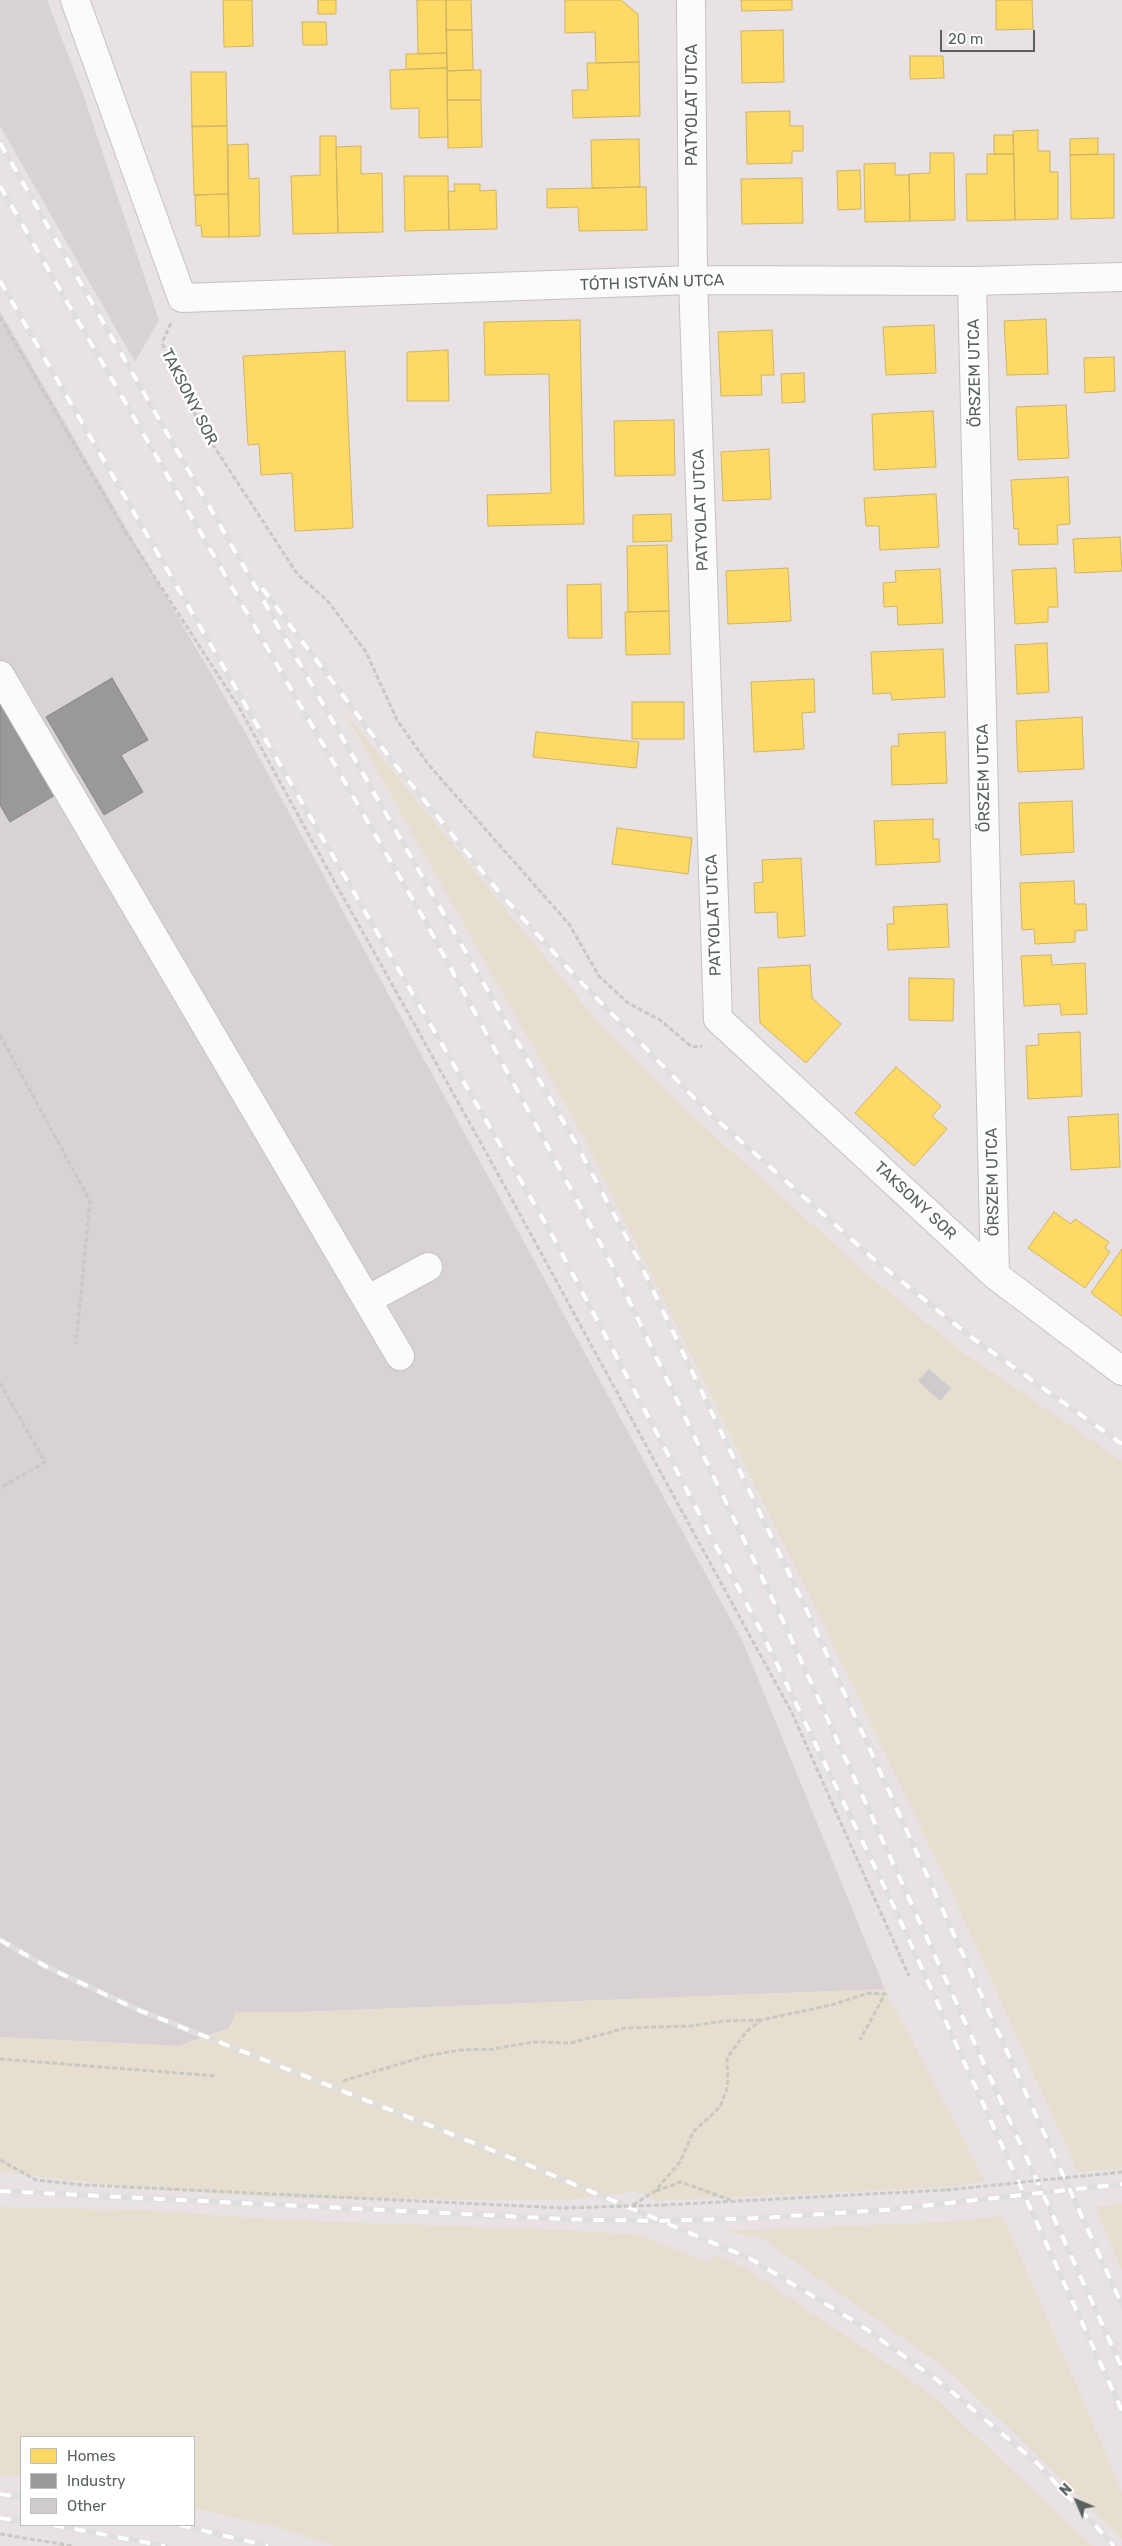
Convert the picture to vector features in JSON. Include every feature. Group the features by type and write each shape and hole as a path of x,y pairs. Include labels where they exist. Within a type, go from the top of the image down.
{"street":[{"path":"75,0 182,298"},
{"name":"PATYOLAT UTCA","path":"691,0 693,280 718,1019"},
{"name":"TÓTH ISTVÁN UTCA","path":"182,298 693,280 972,280 1122,277"},
{"name":"ŐRSZEM UTCA","path":"972,280 995,1275"},
{"path":"0,675 400,1356"},
{"name":"TAKSONY SOR","path":"718,1019 995,1275 1122,1371"},
{"path":"367,1300 428,1267"}],"path":[{"name":"TAKSONY SOR","path":"182,298 162,343 200,425 298,575 327,600 366,652 397,720 428,764 569,924 600,976 628,1003 660,1020 692,1047 742,1041"},
{"path":"0,317 125,531 240,709 487,1154 792,1713 909,1976"},
{"path":"0,1035 90,1201 76,1344"},
{"path":"0,1383 45,1462 0,1488"},
{"path":"343,2081 426,2056 460,2050 493,2049 534,2042 571,2043 625,2028 692,2026 724,2021 761,2020 831,2005 869,1993 885,1994 860,2040"},
{"path":"655,2191 680,2162 693,2132 720,2106 728,2086 727,2058 746,2032 761,2020"},
{"path":"0,2059 216,2076"},
{"path":"0,2160 36,2180 85,2185 564,2208 694,2204 713,2201 735,2202 946,2190 1122,2172"},
{"path":"633,2205 655,2191 681,2182 735,2202"},
{"path":"0,2534 73,2546"}],"shaded area":[{"path":"0,0 47,0 82,91 159,320 135,362 0,126"},
{"path":"0,311 245,732 743,1642 885,1989 302,2012 236,2012 229,2028 179,2046 0,2037"},
{"path":"343,710 601,1026 687,1111 867,1274 961,1351 1122,1461 1122,2168 1078,2172 952,1893 816,1609 583,1136"},
{"path":"885,1989 986,2182 945,2187 654,2201 652,2197 633,2192 564,2200 283,2198 137,2188 0,2172 0,2037 179,2046 229,2029 236,2012 302,2012"},
{"path":"1122,2204 1122,2269 1095,2207"},
{"path":"0,2207 145,2210 284,2220 564,2230 639,2235 709,2263 714,2254 744,2267 938,2400 1092,2546 334,2546 278,2527 195,2508 195,2436 20,2436 20,2478 0,2475"},
{"path":"1003,2216 1122,2491 1122,2539 952,2373 760,2237 724,2231 947,2222"}],"building: Homes":[{"path":"223,0 252,0 253,46 224,47"},
{"path":"318,0 336,0 336,14 318,14"},
{"path":"417,0 446,0 447,53 418,54"},
{"path":"446,0 471,0 472,30 446,30"},
{"path":"565,0 621,0 638,14 639,62 596,63 595,32 565,33"},
{"path":"741,0 792,0 792,10 742,11"},
{"path":"996,0 1032,0 1033,29 996,30"},
{"path":"302,22 326,22 327,45 303,45"},
{"path":"446,30 472,30 473,70 447,71"},
{"path":"783,30 784,82 742,83 741,31"},
{"path":"447,53 447,68 406,69 406,54"},
{"path":"910,56 943,56 944,78 910,79"},
{"path":"639,62 640,116 573,118 572,90 588,90 587,63"},
{"path":"447,68 448,137 419,138 419,108 391,109 390,70"},
{"path":"481,70 481,100 447,100 447,71"},
{"path":"191,72 226,72 227,126 192,127"},
{"path":"447,100 481,100 482,147 448,148"},
{"path":"790,111 790,126 803,126 803,151 792,151 792,163 747,164 746,112"},
{"path":"192,126 227,126 228,194 194,195"},
{"path":"1038,130 1038,151 1050,151 1050,172 1058,172 1058,219 1015,220 1013,131"},
{"path":"994,135 1013,135 1014,154 994,154"},
{"path":"320,136 336,136 338,233 293,234 291,176 320,175"},
{"path":"1098,138 1098,154 1070,155 1070,139"},
{"path":"639,139 640,187 592,188 591,140"},
{"path":"248,144 249,179 259,178 260,236 229,237 228,145"},
{"path":"361,146 361,174 382,173 383,232 338,233 336,147"},
{"path":"930,153 954,153 955,220 910,221 909,174 930,173"},
{"path":"987,154 1014,154 1015,220 967,221 966,174 987,174"},
{"path":"1114,154 1114,218 1071,219 1070,155"},
{"path":"895,163 895,175 909,175 910,221 865,222 864,164"},
{"path":"860,170 861,209 838,210 837,171"},
{"path":"404,176 448,176 449,230 405,231"},
{"path":"802,178 803,223 742,224 741,179"},
{"path":"454,184 480,184 480,191 496,190 497,229 449,230 448,192 455,191"},
{"path":"646,187 647,230 579,231 578,207 547,208 547,189"},
{"path":"228,194 229,237 202,237 201,225 196,226 195,195"},
{"path":"1046,319 1048,374 1007,375 1004,321"},
{"path":"580,320 584,524 488,526 487,495 551,493 549,374 485,375 484,322"},
{"path":"934,325 936,373 886,375 883,327"},
{"path":"772,330 774,375 761,375 762,395 721,396 718,332"},
{"path":"448,350 449,401 407,401 407,352"},
{"path":"345,351 353,528 295,531 292,473 261,475 259,444 248,445 243,356"},
{"path":"1114,357 1115,391 1085,393 1084,358"},
{"path":"804,373 805,402 782,403 781,374"},
{"path":"1066,405 1069,458 1018,460 1016,407"},
{"path":"933,411 936,467 874,470 872,414"},
{"path":"674,420 675,475 615,476 614,421"},
{"path":"769,449 771,499 723,501 721,452"},
{"path":"1068,477 1070,524 1057,525 1058,544 1019,545 1018,528 1014,529 1011,480"},
{"path":"936,494 939,547 880,550 879,526 866,526 864,498"},
{"path":"671,514 672,541 633,542 633,515"},
{"path":"1120,537 1122,571 1075,573 1073,539"},
{"path":"667,545 669,611 628,612 627,546"},
{"path":"788,568 791,621 728,624 726,571"},
{"path":"1056,568 1058,607 1048,607 1048,622 1015,624 1012,570"},
{"path":"940,569 943,623 898,625 897,606 884,607 883,583 896,582 895,571"},
{"path":"601,584 602,638 568,638 567,585"},
{"path":"669,611 670,654 626,655 625,612"},
{"path":"1047,643 1049,692 1017,694 1015,645"},
{"path":"943,649 945,697 892,700 891,693 873,694 871,652"},
{"path":"814,679 815,712 802,713 804,749 754,752 751,682"},
{"path":"632,702 684,702 684,739 632,739"},
{"path":"1082,717 1084,769 1018,772 1016,721"},
{"path":"536,732 639,742 636,768 533,757"},
{"path":"945,732 947,783 892,785 891,746 899,746 898,734"},
{"path":"1072,801 1074,852 1021,855 1019,803"},
{"path":"933,819 933,839 939,839 940,862 876,865 874,821"},
{"path":"617,828 692,838 688,874 612,864"},
{"path":"801,858 805,936 778,938 777,912 755,913 754,883 763,882 762,860"},
{"path":"1074,881 1075,904 1086,904 1087,930 1075,931 1075,942 1035,944 1034,929 1022,930 1020,883"},
{"path":"947,904 949,947 888,950 887,924 894,924 893,907"},
{"path":"1051,955 1052,965 1085,963 1087,1014 1061,1015 1060,1004 1024,1006 1021,956"},
{"path":"810,965 812,998 841,1024 806,1063 760,1023 758,968"},
{"path":"909,978 954,979 953,1021 909,1020"},
{"path":"1080,1032 1082,1096 1028,1099 1026,1046 1039,1045 1038,1034"},
{"path":"896,1067 941,1106 932,1116 947,1129 914,1166 855,1113"},
{"path":"1118,1114 1120,1167 1071,1170 1068,1117"},
{"path":"1054,1212 1071,1224 1075,1219 1109,1242 1105,1248 1110,1252 1085,1288 1028,1248"},
{"path":"1122,1249 1122,1316 1091,1293"}],"building: Industry":[{"path":"112,678 148,740 121,755 143,792 104,815 46,717"},
{"path":"0,685 62,791 10,822 0,805"}],"building: Other":[{"path":"929,1369 951,1388 940,1401 918,1381"}],"railway":[{"path":"0,143 575,1142 637,1257 808,1613 1122,2305"},
{"path":"0,186 424,919 612,1265 784,1623 1122,2368"},
{"path":"0,281 550,1231 641,1403 762,1633 895,1909 1122,2411"},
{"path":"262,588 393,762 499,892 576,977 708,1112 876,1261 971,1337 1122,1444"},
{"path":"0,1940 47,1967 136,2009 514,2159 749,2258 859,2324 945,2386 1037,2463 1114,2546"},
{"path":"0,2191 564,2219 655,2221 761,2218 885,2210 1122,2184"},
{"path":"0,2494 20,2497"},
{"path":"0,2518 20,2521"},
{"path":"58,2526 165,2546"},
{"path":"184,2526 268,2546"}]}
